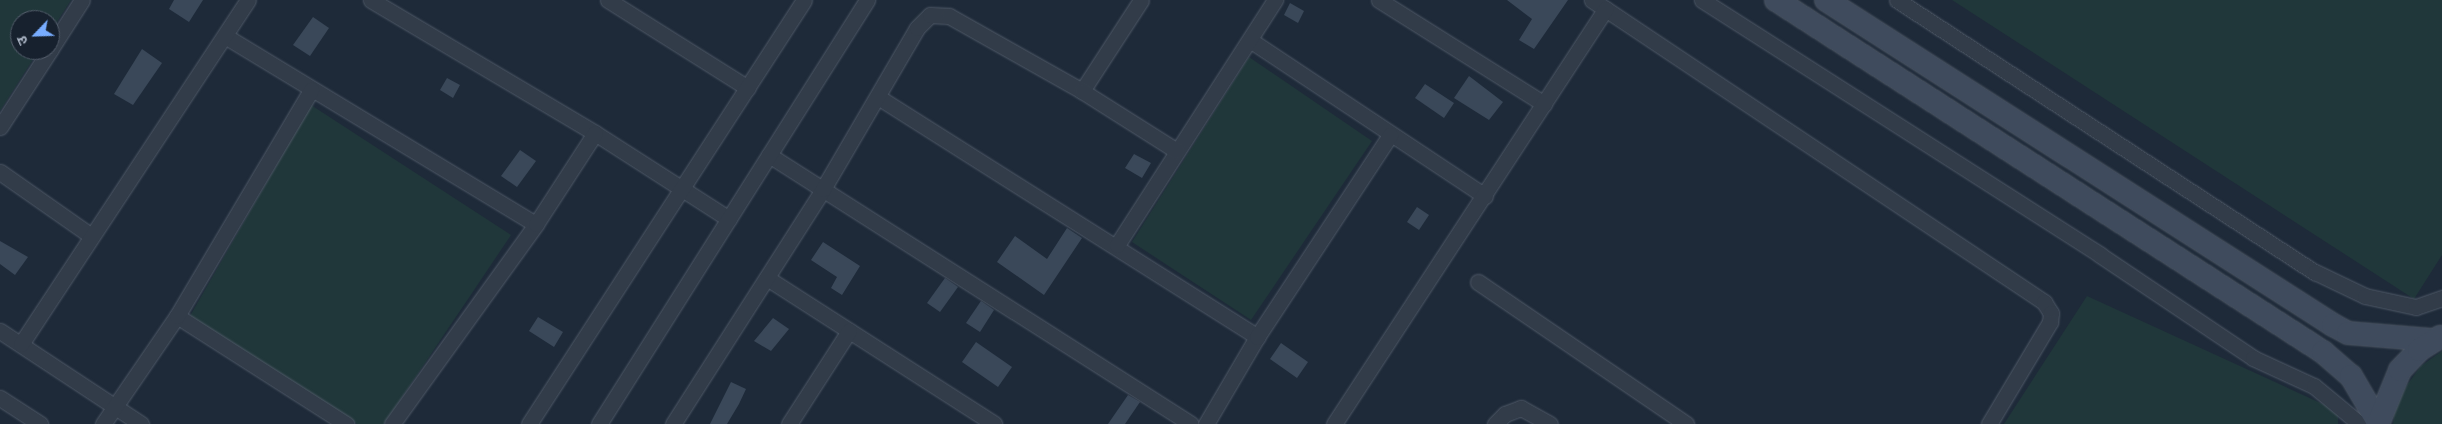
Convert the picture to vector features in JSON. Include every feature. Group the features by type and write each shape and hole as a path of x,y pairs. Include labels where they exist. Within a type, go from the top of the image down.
{"street":[{"path":"60,34 82,0"},
{"path":"21,344 90,235 226,36 248,0"},
{"path":"371,0 595,133 730,219"},
{"path":"392,14 400,0"},
{"path":"608,0 748,88"},
{"path":"529,424 804,0"},
{"path":"599,424 867,0"},
{"path":"1082,91 1141,0"},
{"path":"1117,245 1275,0"},
{"path":"1379,0 1544,104"},
{"path":"1592,0 2044,302 2051,313 2050,322 1989,424"},
{"path":"1702,0 2092,250 2253,358 2314,386 2372,423"},
{"path":"1776,0 2323,352 2351,376 2372,423"},
{"path":"1826,0 2333,325 2348,333 2437,338"},
{"path":"1897,0 2315,272 2365,296 2408,305 2429,305 2442,298"},
{"path":"1334,424 1606,9"},
{"path":"673,424 823,189 917,28 930,15 949,16 1082,91 1177,151"},
{"path":"226,36 311,90 536,224"},
{"path":"1250,40 1390,135 1485,196"},
{"path":"0,127 44,60"},
{"path":"103,424 177,316 311,90"},
{"path":"878,97 1117,245 1257,337"},
{"path":"392,424 536,224 595,133"},
{"path":"1206,424 1257,337 1390,135"},
{"path":"769,155 1184,422"},
{"path":"0,172 90,235"},
{"path":"767,278 994,424"},
{"path":"1478,282 1686,424"},
{"path":"177,316 346,424"},
{"path":"789,424 850,330"},
{"path":"0,331 140,424"},
{"path":"2372,423 2393,380 2437,338"},
{"path":"0,398 40,424"},
{"path":"1495,424 1504,414 1521,408 1550,424"}],"green space":[{"path":"0,0 71,0 60,17 60,10 10,10 10,60 33,60 0,111"},
{"path":"1952,0 2442,0 2442,255 2414,299"},
{"path":"1249,57 1372,141 1251,320 1132,242"},
{"path":"311,105 511,235 384,424 357,424 190,316"},
{"path":"2087,296 2338,411 2338,424 2004,424"},
{"path":"2442,351 2442,424 2393,424 2395,407 2407,385 2421,366"}],"building":[{"path":"174,0 203,0 189,22 169,9"},
{"path":"1507,0 1568,0 1534,49 1519,40 1532,19"},
{"path":"1290,3 1304,11 1298,23 1284,15"},
{"path":"313,17 329,28 310,56 293,45"},
{"path":"142,49 162,63 133,105 114,94"},
{"path":"1469,76 1503,102 1489,120 1454,98"},
{"path":"447,78 460,85 453,98 440,90"},
{"path":"1425,84 1454,103 1444,118 1415,98"},
{"path":"520,150 536,161 517,187 501,176"},
{"path":"1134,154 1151,163 1142,178 1125,168"},
{"path":"1417,207 1429,215 1419,230 1407,222"},
{"path":"1067,228 1082,238 1044,295 997,262 1015,236 1047,259"},
{"path":"0,241 28,257 15,275 0,264"},
{"path":"823,242 860,266 842,295 831,288 837,277 811,260"},
{"path":"945,278 958,287 940,312 927,303"},
{"path":"981,301 994,310 980,332 966,323"},
{"path":"538,317 563,332 554,347 529,331"},
{"path":"773,318 789,329 771,351 754,341"},
{"path":"976,342 1012,367 998,387 962,362"},
{"path":"1281,343 1308,362 1297,378 1270,359"},
{"path":"731,382 746,389 739,404 727,424 710,424"},
{"path":"1128,395 1140,402 1125,424 1108,424"}]}
